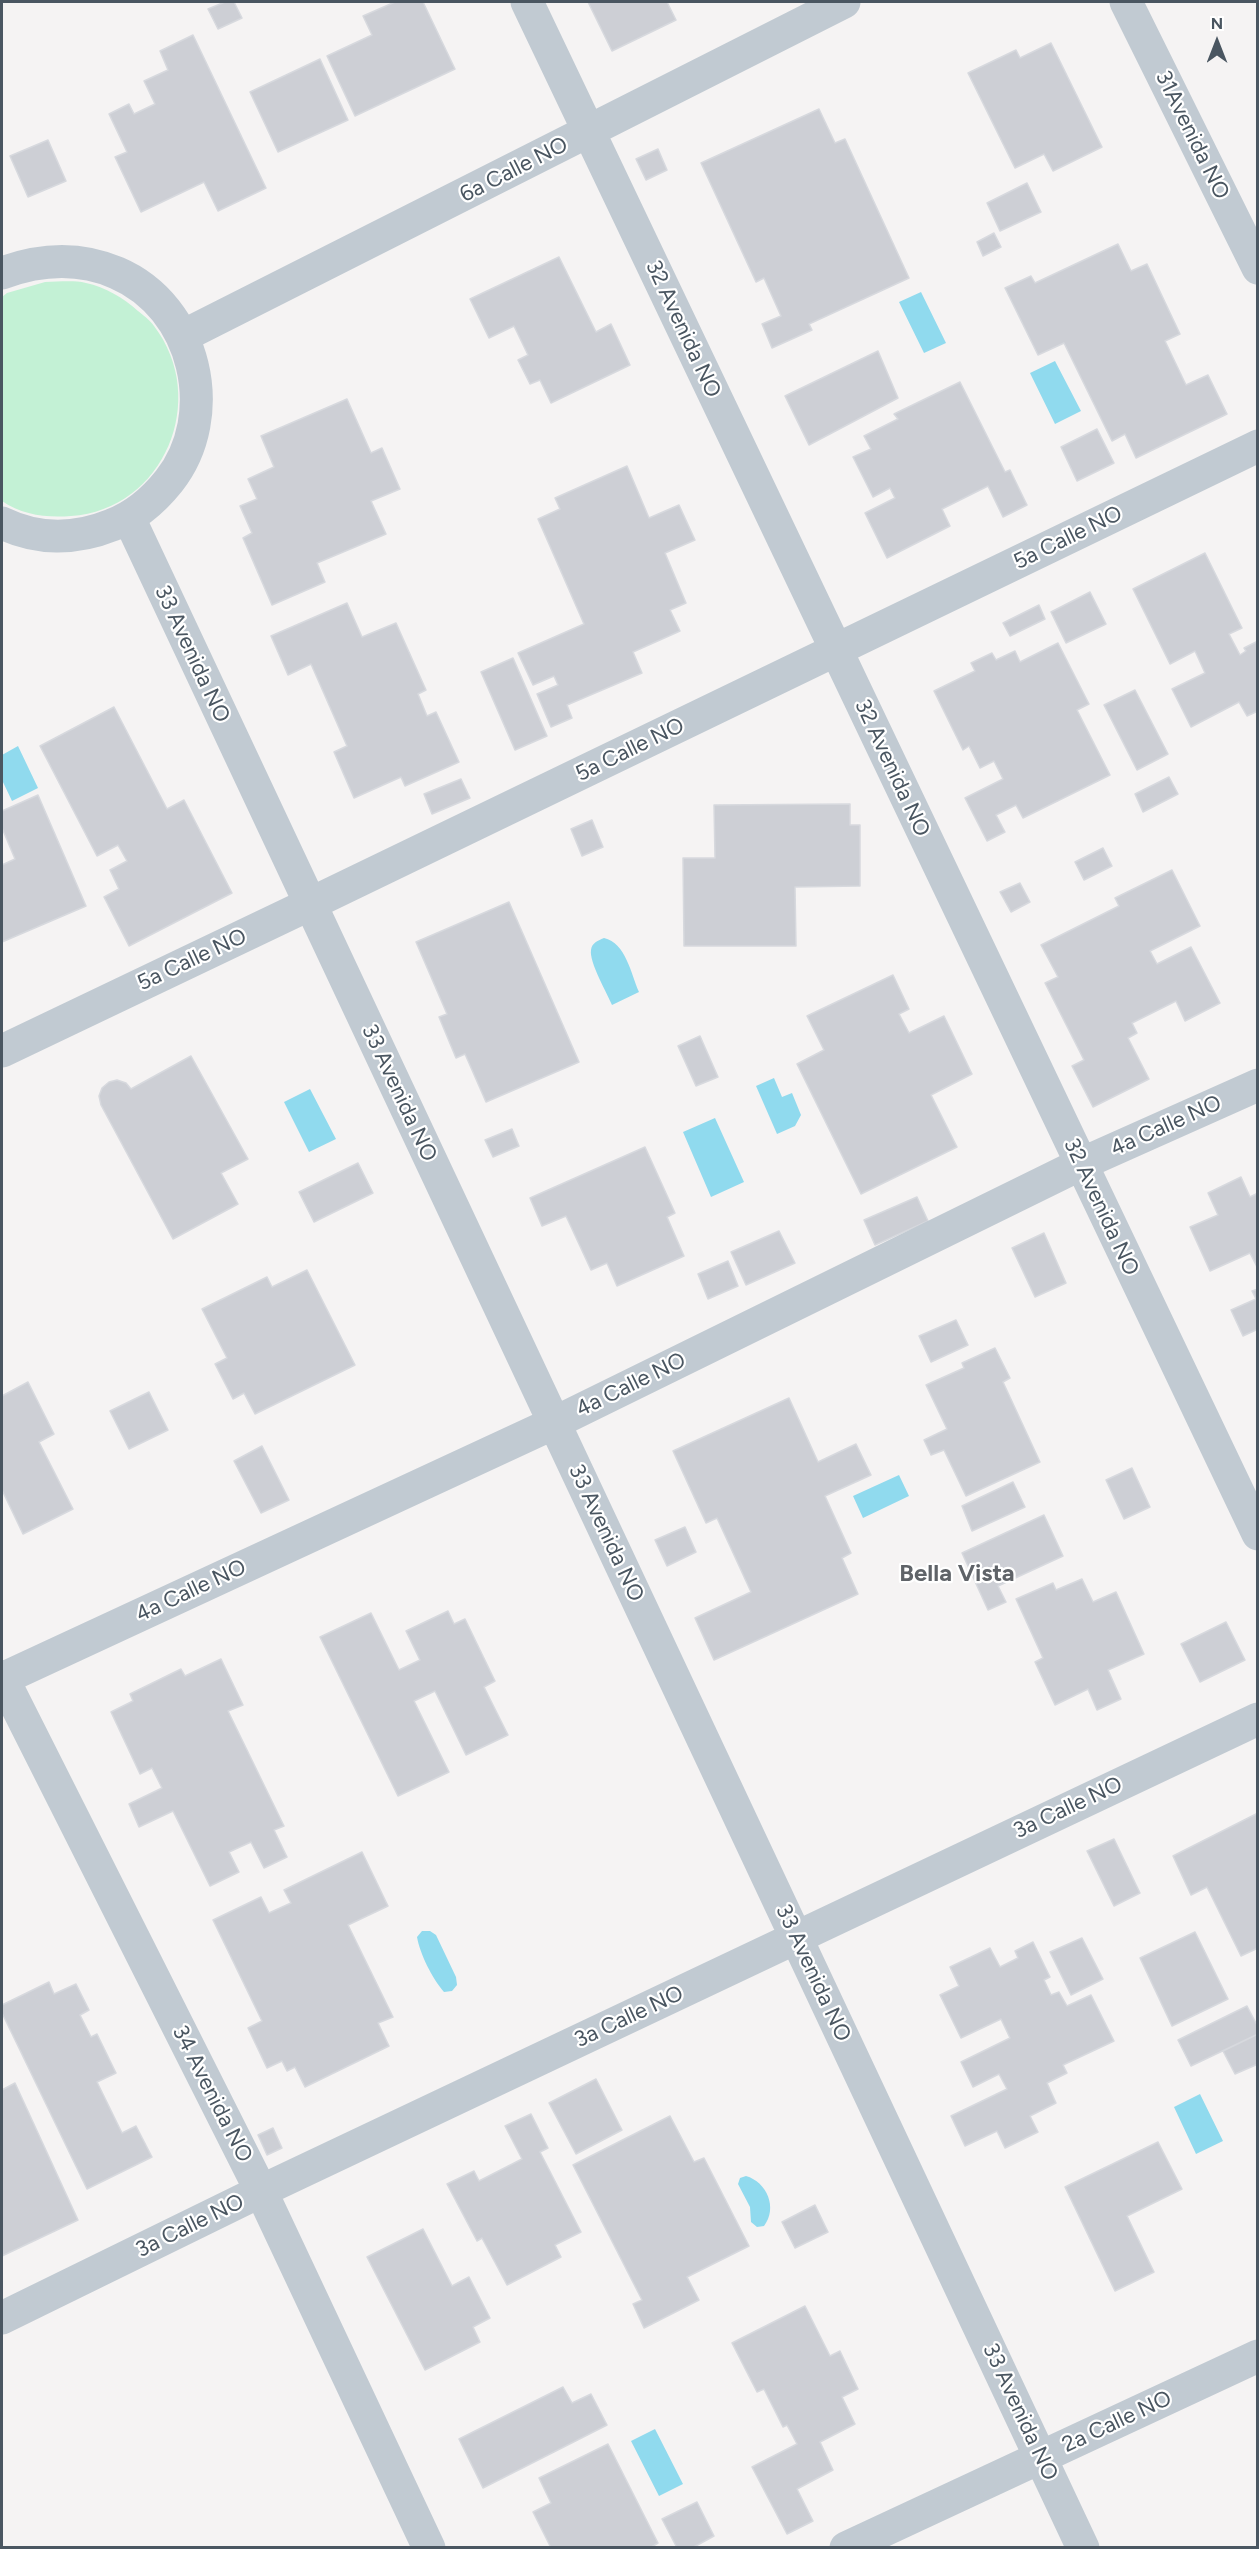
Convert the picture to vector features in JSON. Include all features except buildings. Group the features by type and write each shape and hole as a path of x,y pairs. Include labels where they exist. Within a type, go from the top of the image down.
{"street":[{"name":"32 Avenida NO","path":"527,2 1257,1534"},
{"name":"6a Calle NO","path":"183,336 844,2"},
{"name":"31Avenida NO","path":"1126,2 1257,268"},
{"path":"2,273 28,264 58,260 89,264 118,273 144,289 159,303 183,336 195,369 198,404 192,438 178,470 156,497 129,519 93,533 55,537 18,531 2,523"},
{"name":"5a Calle NO","path":"2,1051 1257,446"},
{"name":"33 Avenida NO","path":"129,519 1083,2547"},
{"name":"4a Calle NO","path":"2,1678 554,1423 1081,1164 1257,1085"},
{"name":"34 Avenida NO","path":"2,1678 261,2191 429,2547"},
{"name":"3a Calle NO","path":"2,2318 261,2191 1257,1719"},
{"name":"2a Calle NO","path":"846,2547 1257,2356"}],"green space":[{"path":"45,282 86,283 100,287 133,306 154,326 170,355 178,386 177,417 168,446 153,472 131,494 104,509 71,516 35,514 18,510 2,501 2,297 7,293"}],"water":[{"path":"921,292 946,343 924,353 899,302"},
{"path":"1055,361 1081,411 1055,424 1030,373"},
{"path":"18,746 38,788 12,801 2,780 2,755"},
{"path":"604,938 618,946 623,953 639,992 612,1005 595,970 591,955 594,944"},
{"path":"774,1078 782,1097 792,1093 801,1115 795,1126 777,1134 756,1086"},
{"path":"310,1089 336,1139 309,1152 284,1102"},
{"path":"715,1118 744,1182 711,1197 683,1132"},
{"path":"899,1475 909,1496 863,1518 853,1496"},
{"path":"422,1931 430,1931 436,1935 456,1977 457,1985 452,1991 444,1992 427,1966 417,1937"},
{"path":"1200,2094 1223,2141 1196,2154 1174,2107"},
{"path":"746,2176 760,2184 768,2196 770,2211 764,2226 757,2227 751,2222 750,2207 738,2184 740,2178"},
{"path":"655,2429 683,2484 659,2496 631,2441"}],"district":[{"name":"Bella Vista","path":"957,1574"}]}
